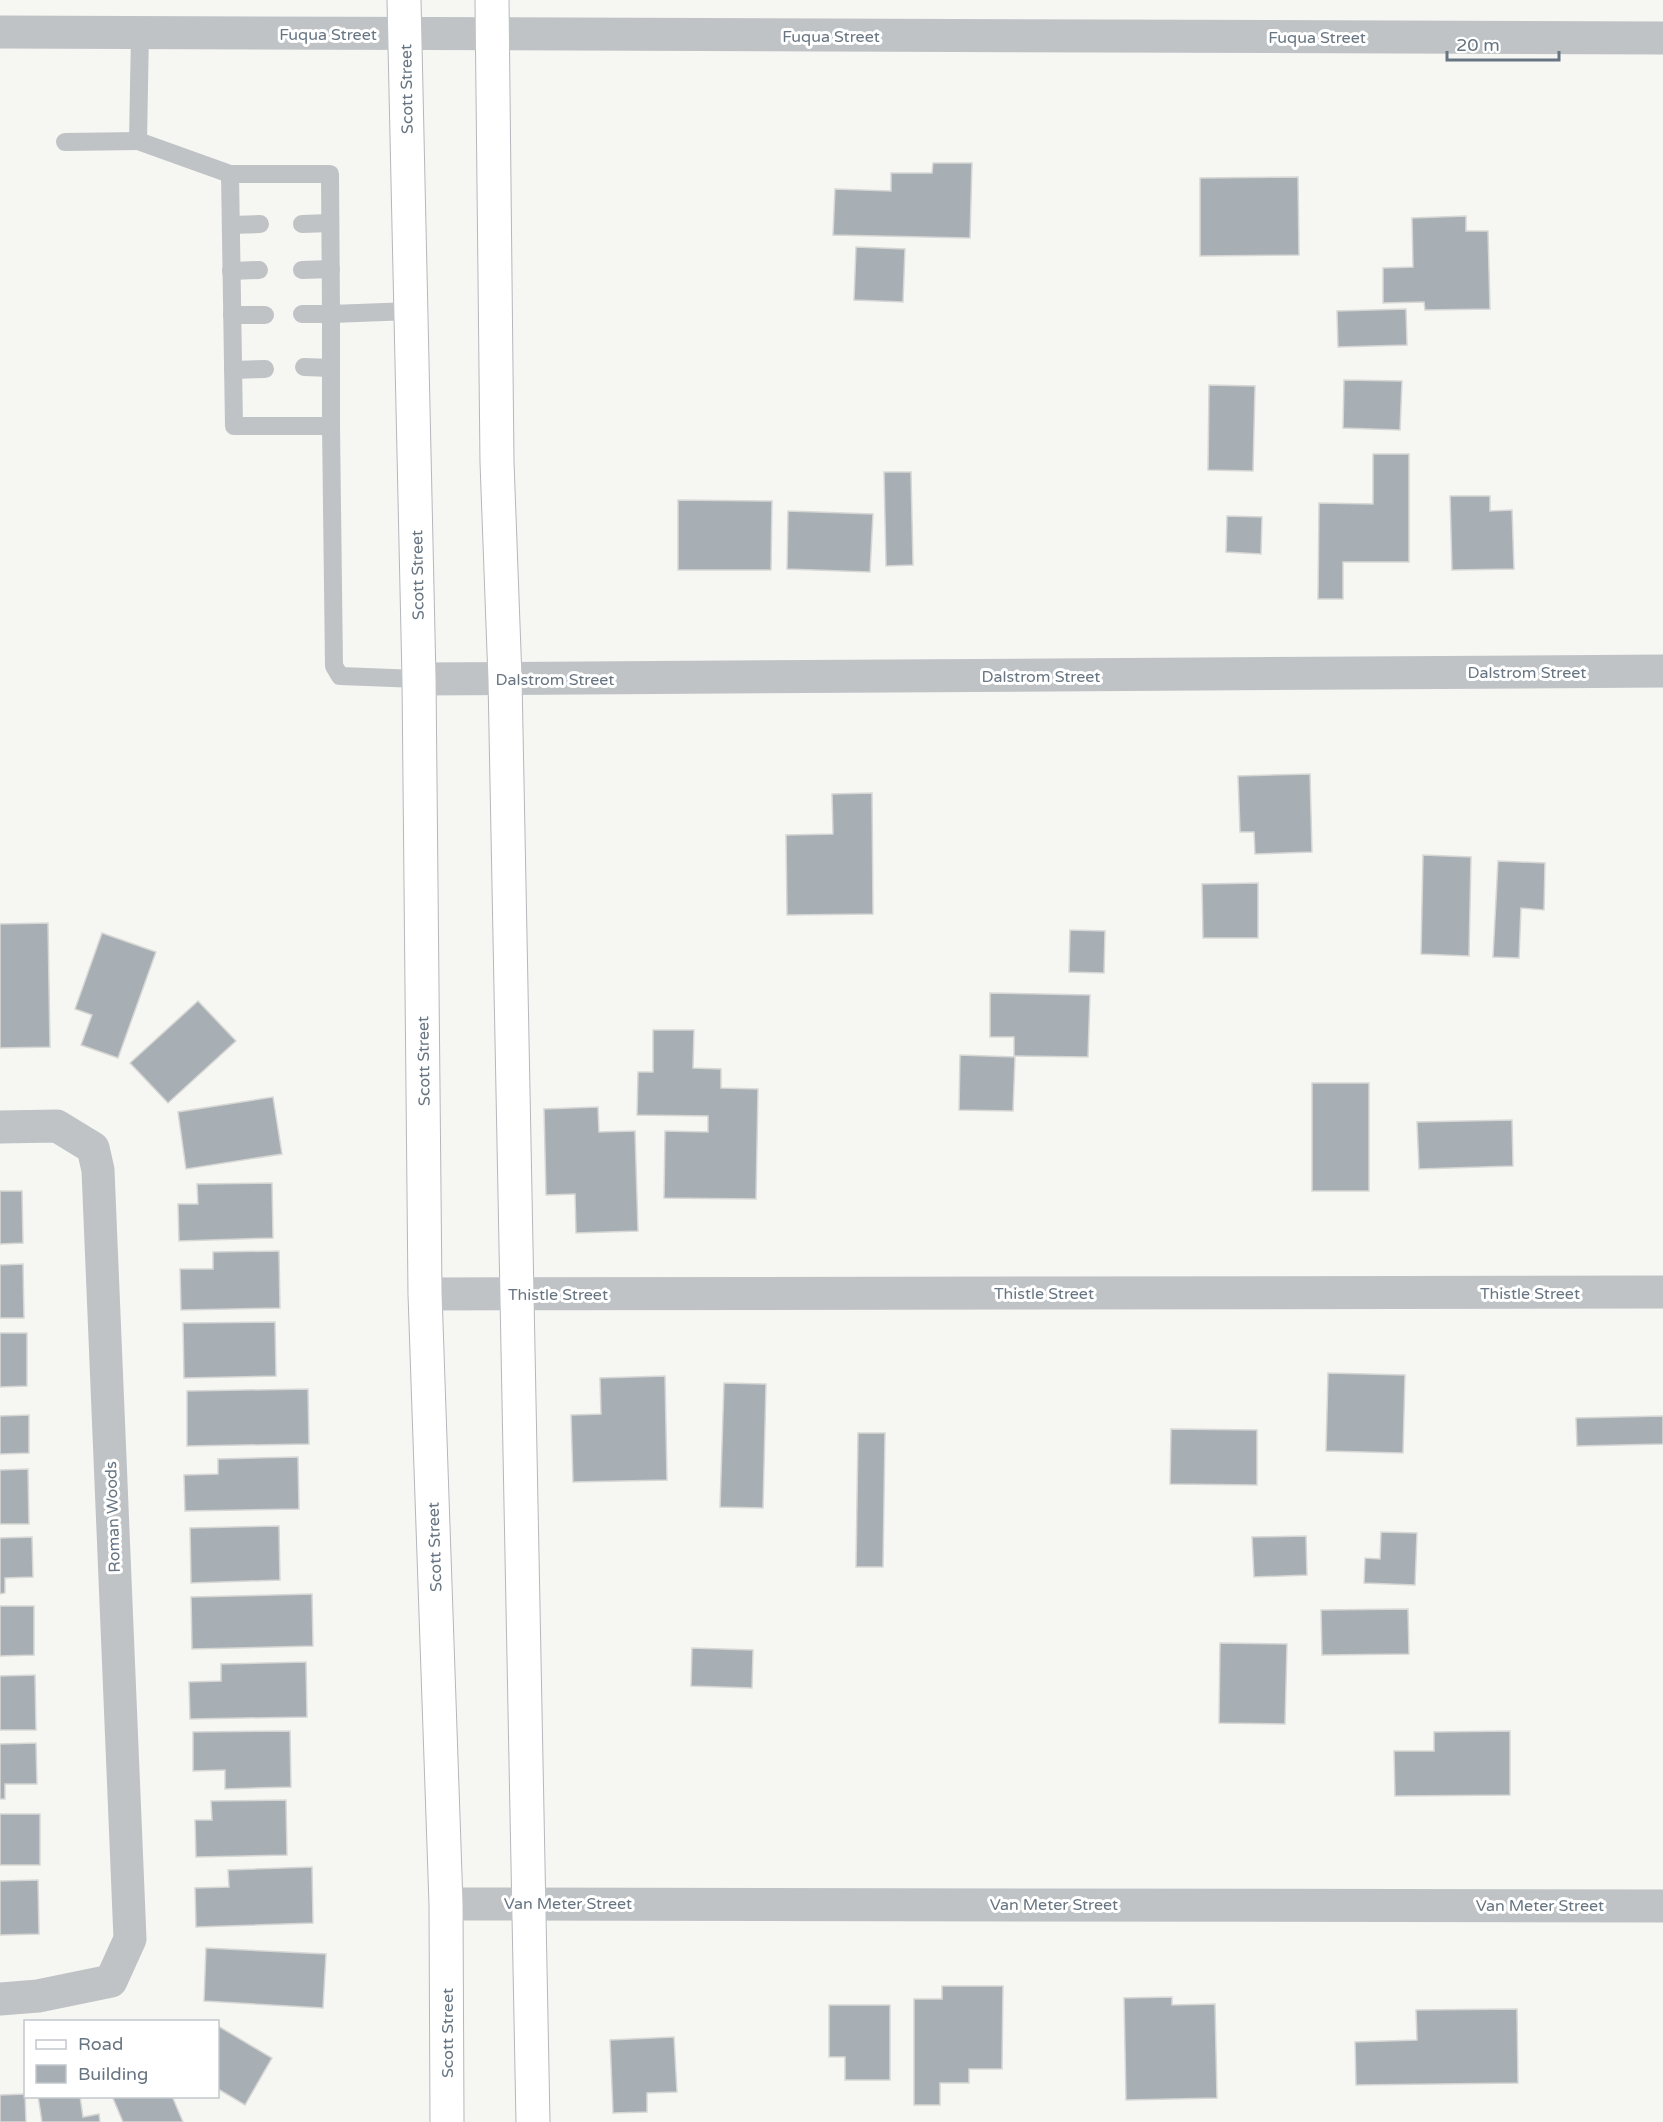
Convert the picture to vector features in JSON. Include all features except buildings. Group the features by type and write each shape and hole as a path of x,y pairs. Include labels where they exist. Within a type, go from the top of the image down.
{"main road":[{"name":"Scott Street","path":"404,0 419,679 425,1294 446,1904 447,2122"},
{"path":"492,0 497,462 505,680 533,2122"}],"street":[{"name":"Fuqua Street","path":"0,32 1663,38"},
{"name":"Dalstrom Street","path":"419,679 1663,671"},
{"name":"Roman Woods","path":"0,1127 57,1126 93,1148 98,1170 130,1939 111,1981 38,1996 0,1999"},
{"name":"Thistle Street","path":"425,1294 1663,1293"},
{"name":"Van Meter Street","path":"446,1904 1663,1906"}],"lane":[{"path":"138,141 141,33"},
{"path":"65,142 138,141 230,174 330,174 334,666 340,676 419,679"},
{"path":"230,174 234,426 331,426"},
{"path":"302,224 330,223"},
{"path":"231,225 260,224"},
{"path":"302,270 331,269"},
{"path":"231,271 259,270"},
{"path":"302,314 411,311"},
{"path":"232,315 265,315"},
{"path":"304,367 331,368"},
{"path":"232,370 265,369"}]}
